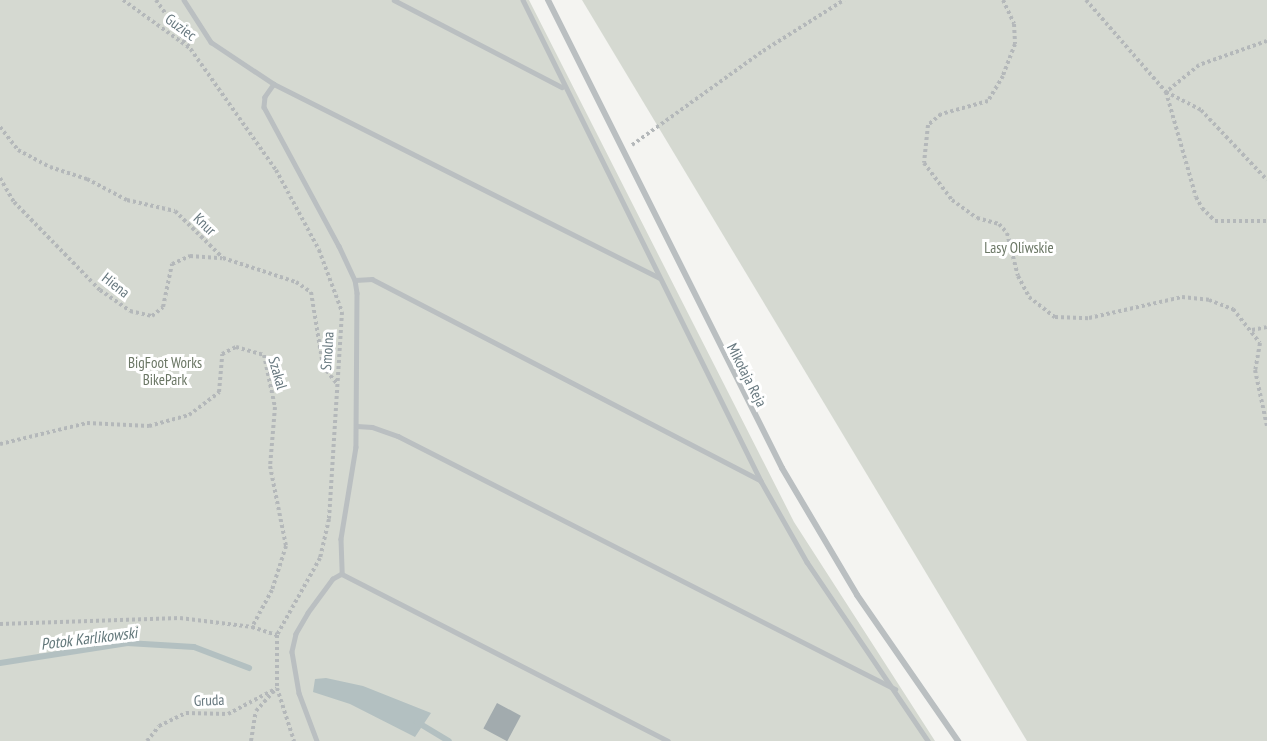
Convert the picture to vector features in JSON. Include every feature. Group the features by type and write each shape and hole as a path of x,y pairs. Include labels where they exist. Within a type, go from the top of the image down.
{"street":[{"name":"Mikołaja Reja","path":"548,0 621,152 782,468 857,595 958,741"}],"lane":[{"path":"184,0 211,42 274,84 659,278"},
{"path":"394,0 564,88"},
{"path":"523,0 564,88 761,481 807,562 896,689 928,741"},
{"path":"274,84 265,97 264,107 355,280 357,426 341,539 342,574"},
{"path":"355,280 372,279 761,481"},
{"path":"357,426 372,426 398,436 896,689"},
{"path":"317,741 299,693 292,652 296,634 308,613 333,579 342,574"},
{"path":"342,574 668,741"}],"path":[{"name":"Guziec","path":"123,0 196,53"},
{"name":"Smolna","path":"156,0 196,53 276,170 319,250 342,312 328,519 320,558 277,635 277,688 294,741"},
{"path":"621,152 718,81 844,0"},
{"path":"1003,0 1014,24 1015,44 1003,76 988,101 941,114 928,125 924,163 952,200 977,218 999,224 1007,233 1018,276 1029,297 1055,317 1089,318 1182,297 1209,300 1233,309 1252,330 1260,343 1255,370 1267,426"},
{"path":"1086,0 1167,92 1201,110 1267,180"},
{"path":"1167,92 1199,65 1267,41"},
{"path":"1167,92 1196,197 1203,208 1215,220 1233,224 1267,221"},
{"name":"Knur","path":"0,127 18,150 50,167 87,179 127,200 175,212 223,258 296,282 311,292 323,366 337,384"},
{"name":"Hiena","path":"0,178 14,202 84,274 130,311 152,316 163,307 172,264 190,256 223,258"},
{"path":"1252,330 1267,327"},
{"name":"Szakal","path":"0,444 87,423 149,426 189,416 219,392 222,354 236,347 264,355 275,407 270,466 286,546 273,590 252,627"},
{"path":"0,624 180,618 252,627 277,635"},
{"path":"251,741 256,711 277,688"},
{"name":"Gruda","path":"147,741 159,726 186,713 228,714 277,688"}],"green space":[{"name":"BigFoot Works BikePark","path":"0,0 529,0 794,522 935,741 0,741"},
{"name":"Lasy Oliwskie","path":"582,0 1267,0 1267,741 1027,741"}],"shaded area":[{"path":"326,678 363,686 431,713 415,737 350,704 313,692 315,679"}],"building":[{"path":"497,703 521,716 507,741 483,729"}],"waterway":[{"name":"Potok Karlikowski","path":"0,663 127,643 194,647 249,668"},
{"name":"Potok Karlikowski","path":"417,722 449,741"}]}
